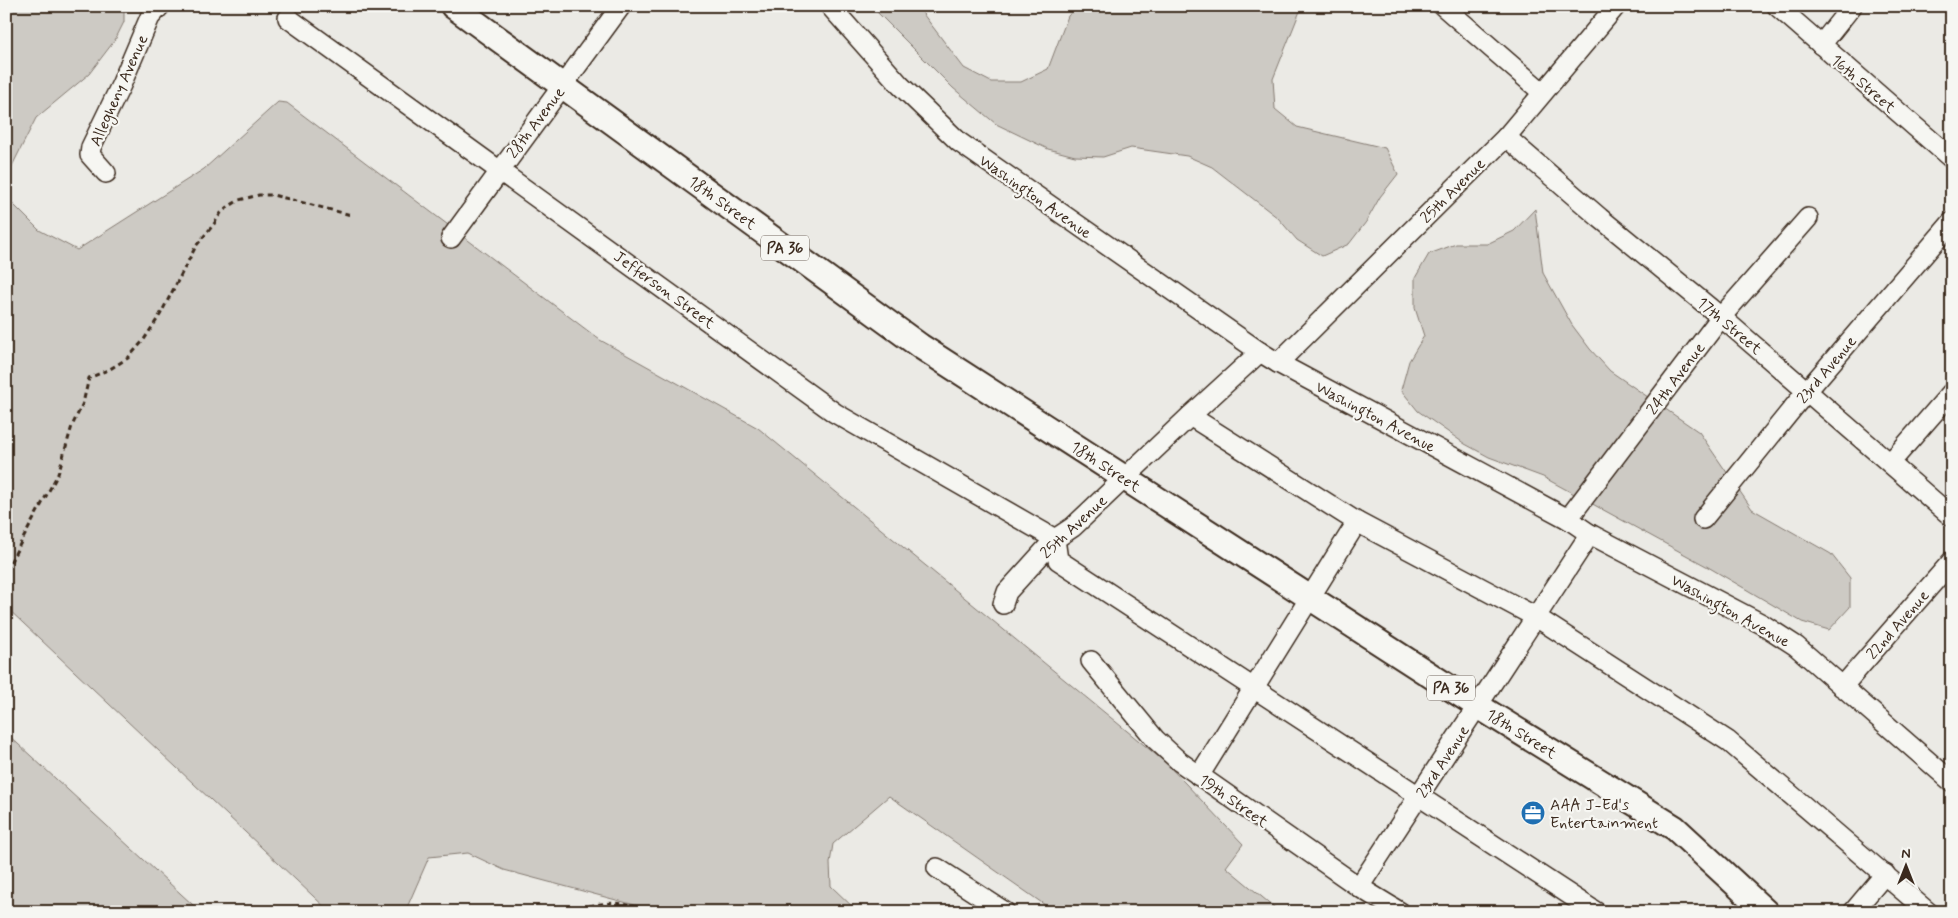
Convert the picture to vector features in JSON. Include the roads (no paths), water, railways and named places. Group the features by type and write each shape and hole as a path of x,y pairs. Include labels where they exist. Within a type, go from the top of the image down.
{"main road":[{"name":"18th Street","path":"453,6 920,346 1478,706 1675,828 1766,912"}],"street":[{"name":"Allegheny Avenue","path":"106,173 90,155 91,147 121,86 150,17 160,6"},
{"name":"28th Avenue","path":"451,238 620,6"},
{"name":"Washington Avenue","path":"830,6 900,85 958,142 1260,352 1568,519 1590,534 1762,624 1796,646 1952,782"},
{"path":"1443,6 1542,92"},
{"name":"25th Avenue","path":"1278,363 1506,137 1616,6"},
{"name":"16th Street","path":"1777,6 1952,159"},
{"path":"1821,44 1852,6"},
{"name":"Jefferson Street","path":"288,18 500,169 835,413 1055,539"},
{"name":"17th Street","path":"1506,137 1600,218 1721,317 1952,517"},
{"name":"24th Avenue","path":"1568,519 1721,317 1808,218"},
{"name":"23rd Avenue","path":"1703,519 1806,392 1952,222"},
{"name":"25th Avenue","path":"1003,604 1007,592 1055,539 1072,527 1260,352"},
{"path":"1890,463 1952,392"},
{"path":"1190,416 1357,522 1536,617 1728,741 1928,912"},
{"path":"1199,776 1357,522"},
{"name":"23rd Avenue","path":"1359,886 1590,534"},
{"path":"1055,539 1058,560 1596,912"},
{"name":"22nd Avenue","path":"1842,687 1952,561"},
{"name":"19th Street","path":"1091,661 1155,739 1180,762 1359,886 1400,912"},
{"path":"937,868 1005,912"},
{"path":"1853,912 1885,874"}],"place":[{"name":"AAA J-Ed's Entertainment","path":"1533,813"}]}
